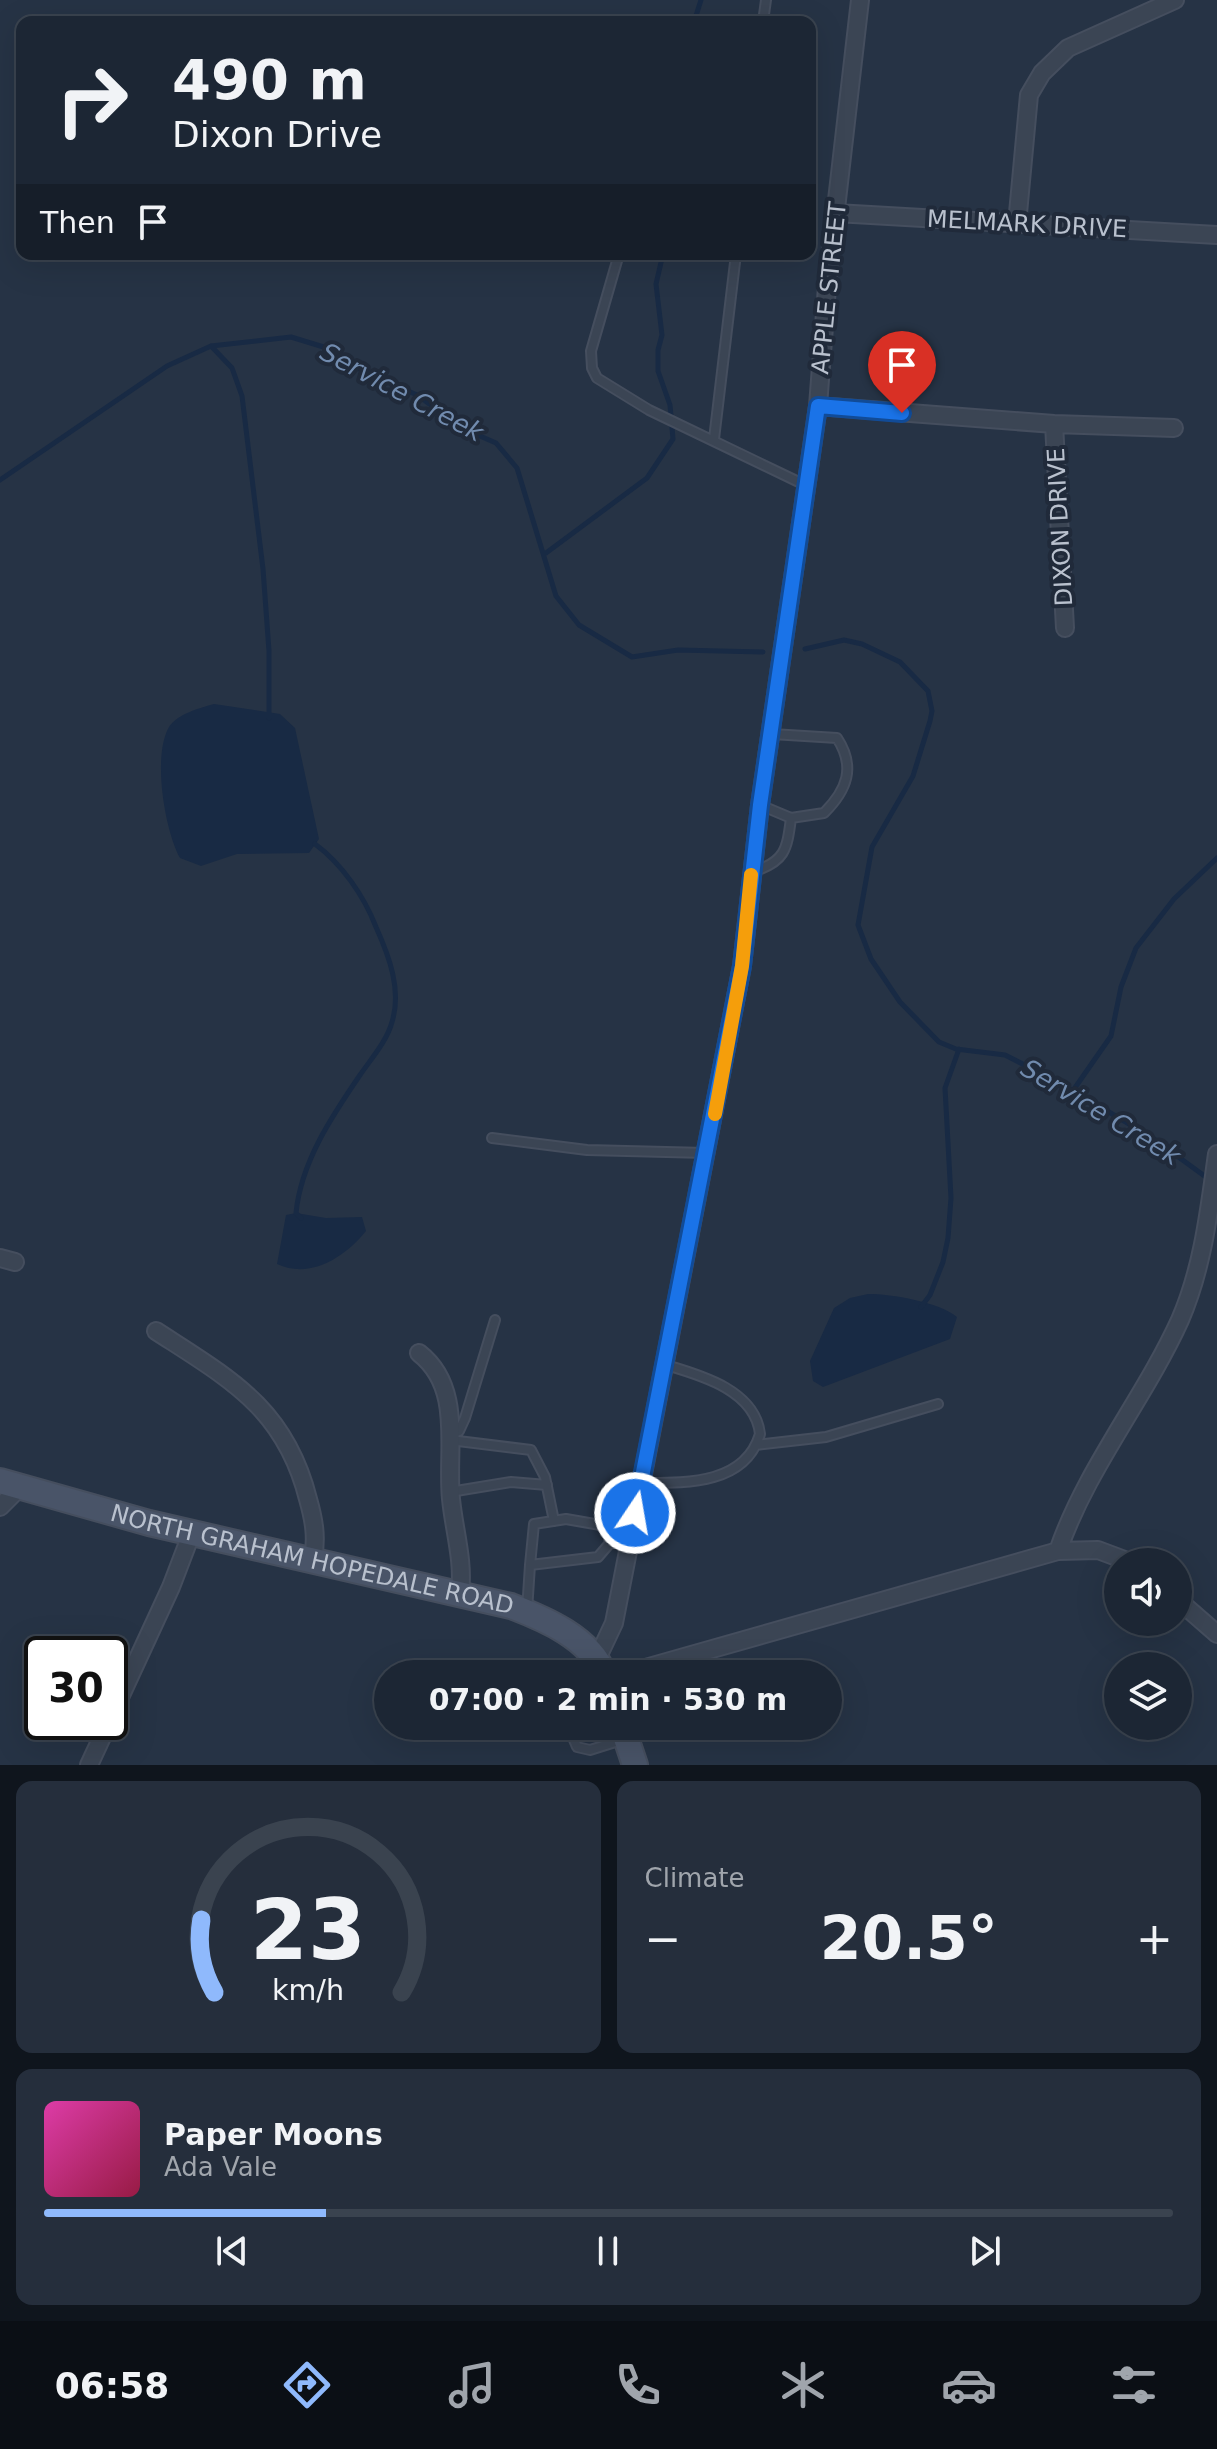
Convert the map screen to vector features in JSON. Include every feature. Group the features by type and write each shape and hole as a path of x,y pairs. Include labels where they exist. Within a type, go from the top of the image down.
{"street":[{"name":"APPLE STREET","path":"597,1660 614,1623 742,966 760,805 818,406 860,0"},
{"path":"1017,224 1029,95 1042,73 1068,48 1175,0"},
{"name":"MELMARK DRIVE","path":"836,213 1217,235"},
{"name":"DIXON DRIVE","path":"818,406 1054,424 1065,628"},
{"path":"1054,424 1174,428"},
{"path":"1058,1551 1070,1516 1180,1319 1204,1248 1217,1154"},
{"path":"156,1331 245,1393 282,1432 299,1466 312,1508 316,1533 313,1559"},
{"path":"419,1353 437,1371 450,1412 450,1492 462,1577 460,1592"},
{"path":"0,1507 10,1484"},
{"name":"NORTH GRAHAM HOPEDALE ROAD","path":"10,1484 81,1507 460,1592 526,1612 560,1629 586,1660"},
{"path":"128,1679 171,1587 192,1532"},
{"path":"673,1660 1058,1551 1104,1552"},
{"path":"1192,1612 1217,1634"},
{"path":"89,1765 100,1740"},
{"path":"627,1740 635,1765"}],"lane":[{"path":"617,260 591,351 592,368 597,378 649,410 805,485"},
{"path":"714,439 735,260"},
{"path":"760,805 791,818 824,813 835,802 848,779 847,752 837,738 772,734"},
{"path":"751,872 778,861 788,840 791,818"},
{"path":"492,1138 587,1150 707,1153"},
{"path":"450,1437 459,1431 465,1418 495,1320"},
{"path":"641,1483 712,1479 747,1458 760,1434 751,1409 733,1393 713,1380 666,1365"},
{"path":"756,1445 826,1437 938,1404"},
{"path":"450,1437 531,1450 547,1485 554,1521"},
{"path":"450,1492 511,1482 547,1485"},
{"path":"526,1612 534,1524 566,1519 606,1526 610,1543"},
{"path":"530,1565 598,1557 610,1543 629,1543"},
{"path":"574,1740 577,1747 590,1750 609,1740"}],"water":[{"path":"214,704 280,714 295,728 319,839 309,853 237,854 201,866 180,858 162,793 164,740 177,718"},
{"path":"296,1213 326,1218 362,1217 366,1231 348,1249 327,1263 302,1269 290,1268 277,1264 286,1215"},
{"path":"868,1294 915,1300 949,1312 957,1317 950,1339 823,1387 813,1381 810,1361 834,1308 850,1298"}],"waterway":[{"path":"696,16 701,0"},
{"path":"546,553 647,478 673,439 670,405 658,371 662,335 656,284 662,260"},
{"name":"Service Creek","path":"0,480 167,366 211,346 291,337 327,348 355,367 417,395 464,429 496,443 517,468 556,596 579,625 632,657 678,650 763,652"},
{"path":"211,346 232,368 242,396 263,569 269,651 269,718"},
{"name":"Service Creek","path":"805,649 844,640 862,644 900,662 928,691 932,711 930,721 913,776 872,847 858,925 871,959 900,1002 939,1042 956,1049 1005,1055 1060,1083 1151,1137 1210,1180"},
{"path":"301,1218 296,1213 299,1194 311,1158 339,1107 386,1036 396,998 389,961 365,904 343,871 315,844"},
{"path":"1072,1092 1111,1036 1121,987 1136,948 1174,899 1217,858"},
{"path":"921,1307 930,1295 943,1262 948,1238 951,1198 945,1088 959,1049"}],"slow traffic":[{"path":"715,1114 742,966 751,875"}],"route":[{"path":"635,1513 742,966 760,805 818,406 902,413"}]}
